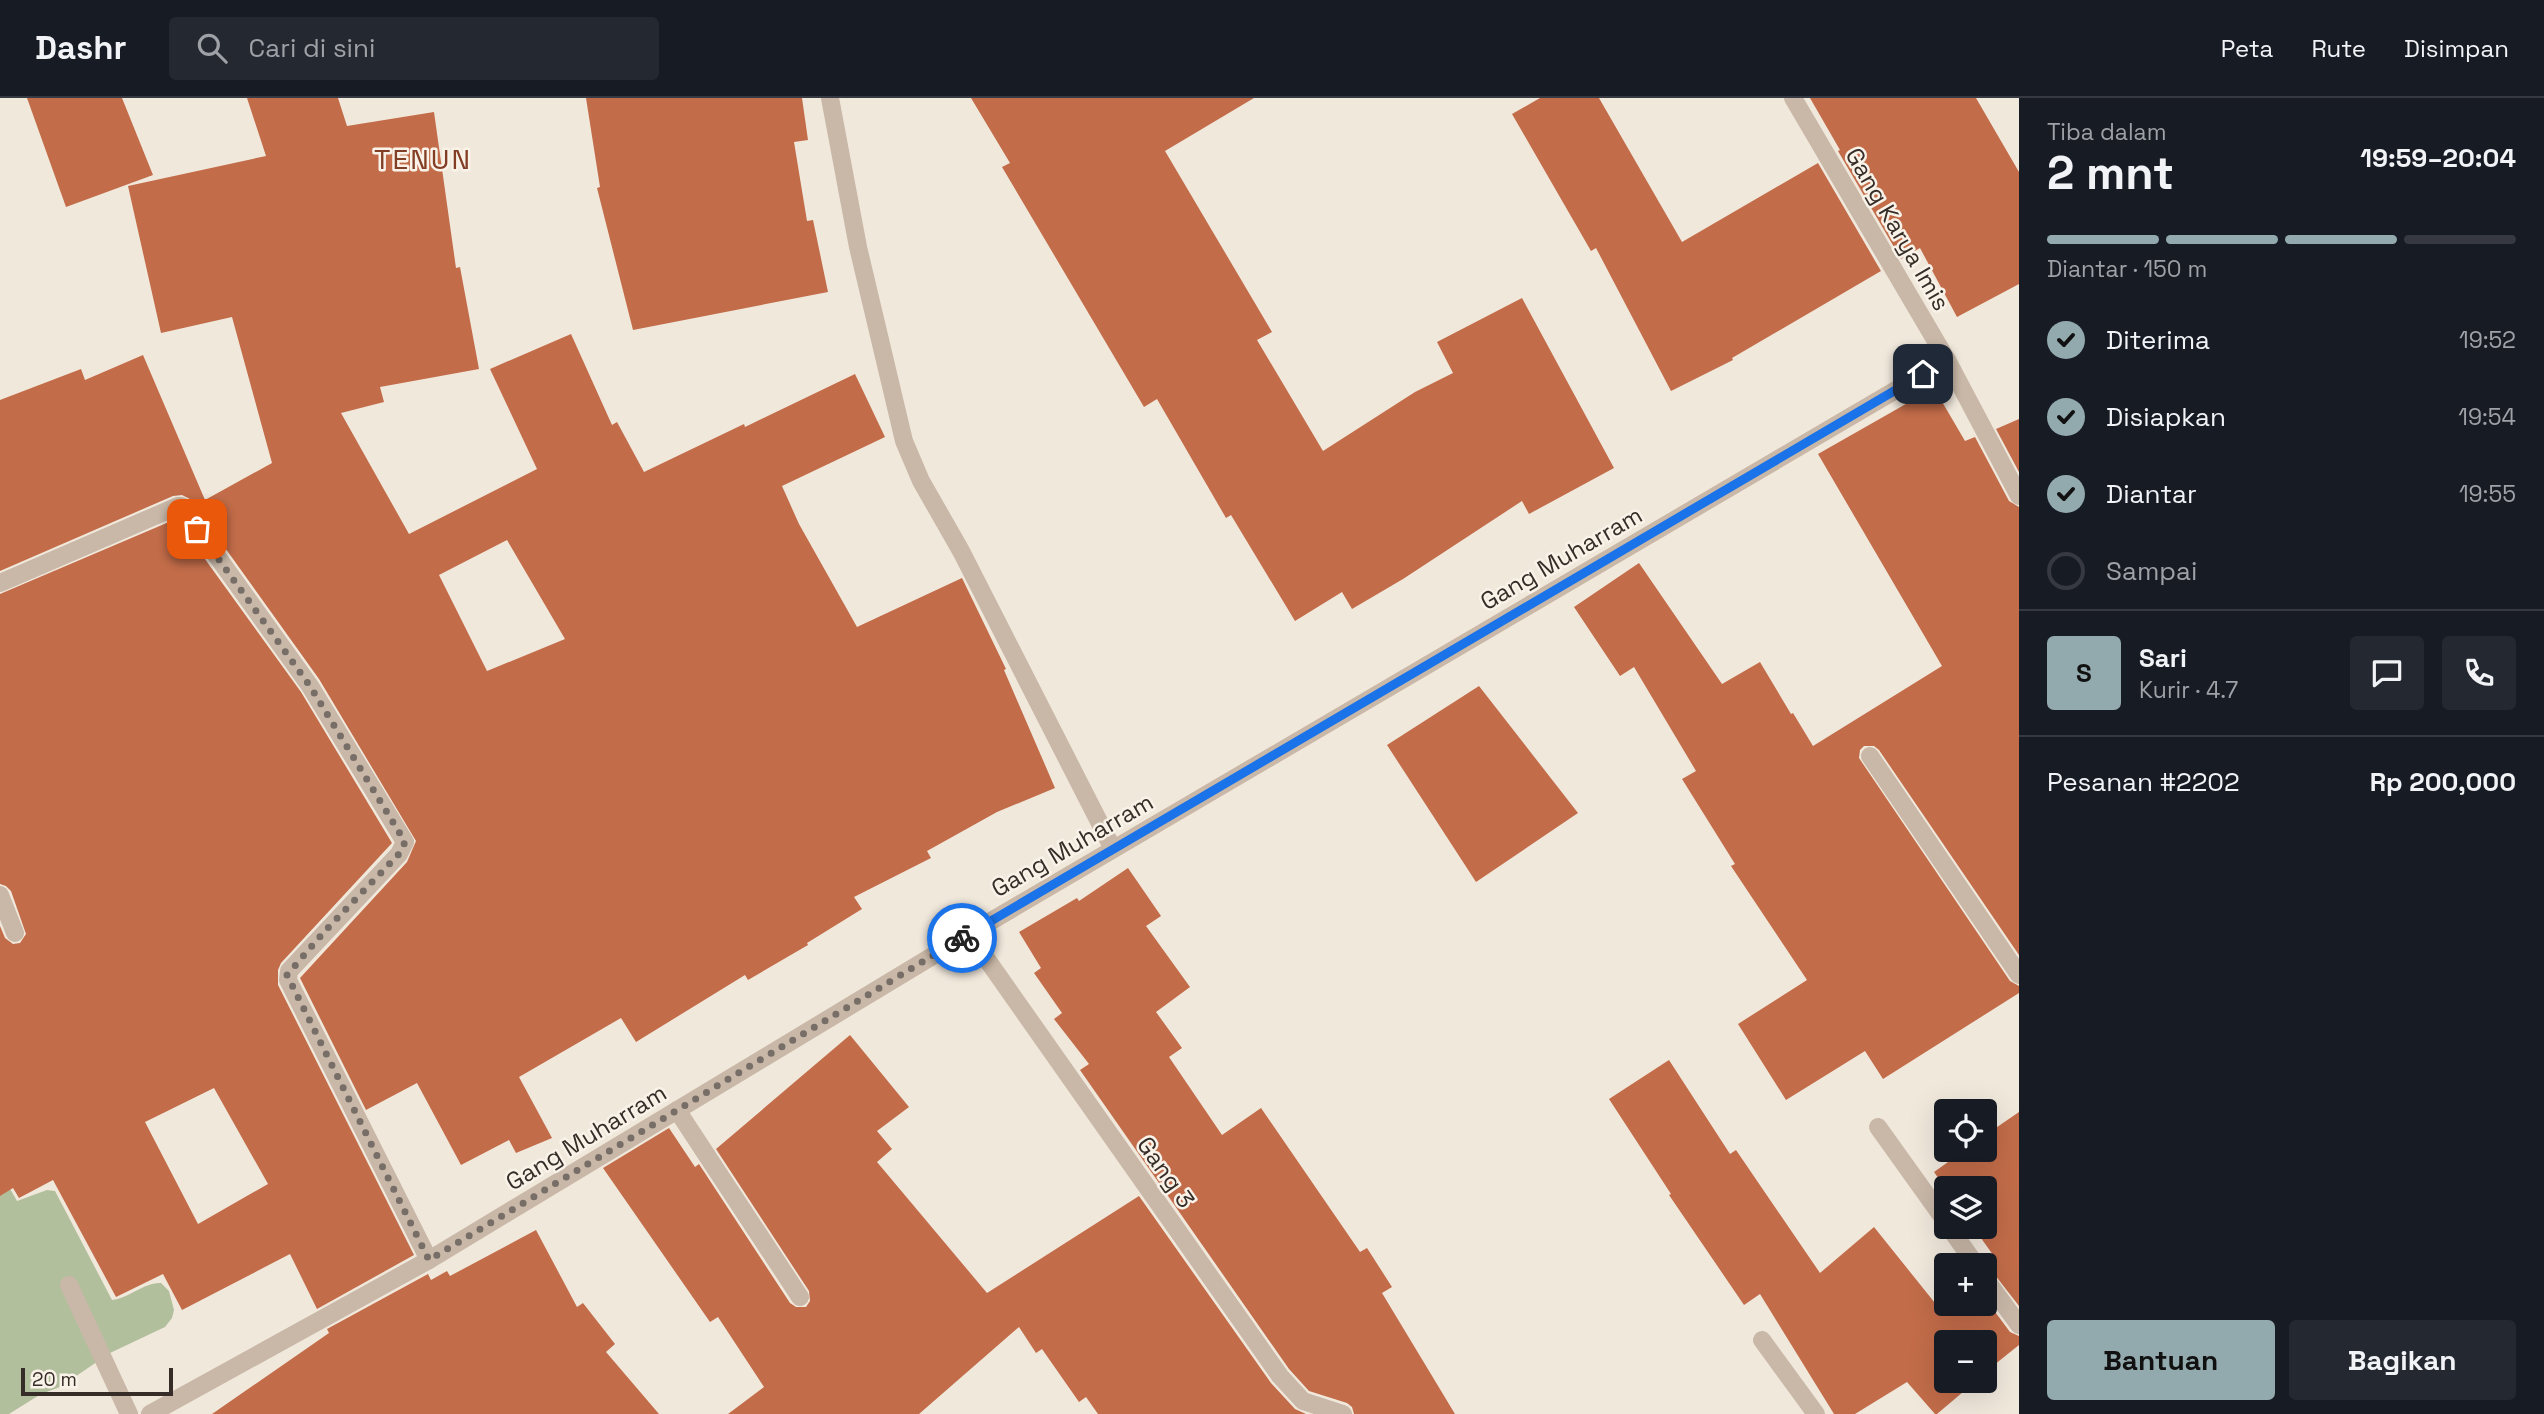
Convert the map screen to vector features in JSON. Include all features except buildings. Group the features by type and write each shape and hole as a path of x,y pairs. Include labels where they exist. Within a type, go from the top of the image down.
{"street":[{"path":"830,98 858,247 904,441 921,481 961,551 1113,849"},
{"name":"Gang Karya Imis","path":"1793,98 1947,360 2019,496"},
{"name":"Gang Muharram","path":"150,1414 429,1260 969,934 1947,360"},
{"path":"0,583 181,506 310,686 405,842 399,854 289,971 288,980 429,1260"},
{"path":"1870,756 2019,975"},
{"path":"0,895 15,933"},
{"name":"Gang 3","path":"969,934 1280,1376 1303,1401 1343,1414"},
{"path":"677,1110 800,1297"},
{"path":"1878,1127 1934,1205"},
{"path":"69,1285 129,1414"},
{"path":"1997,1295 2019,1325"},
{"path":"1762,1340 1816,1414"}],"green space":[{"path":"0,1171 17,1201 47,1190 55,1191 112,1300 161,1283 169,1291 174,1310 165,1327 110,1353 60,1387 41,1394 9,1414 0,1414"}],"way so far":[{"path":"197,529 310,686 405,842 399,854 287,975 429,1260 962,938"}],"district":[{"name":"TENUN","path":"423,159"}],"route":[{"path":"962,938 1923,374"}]}
